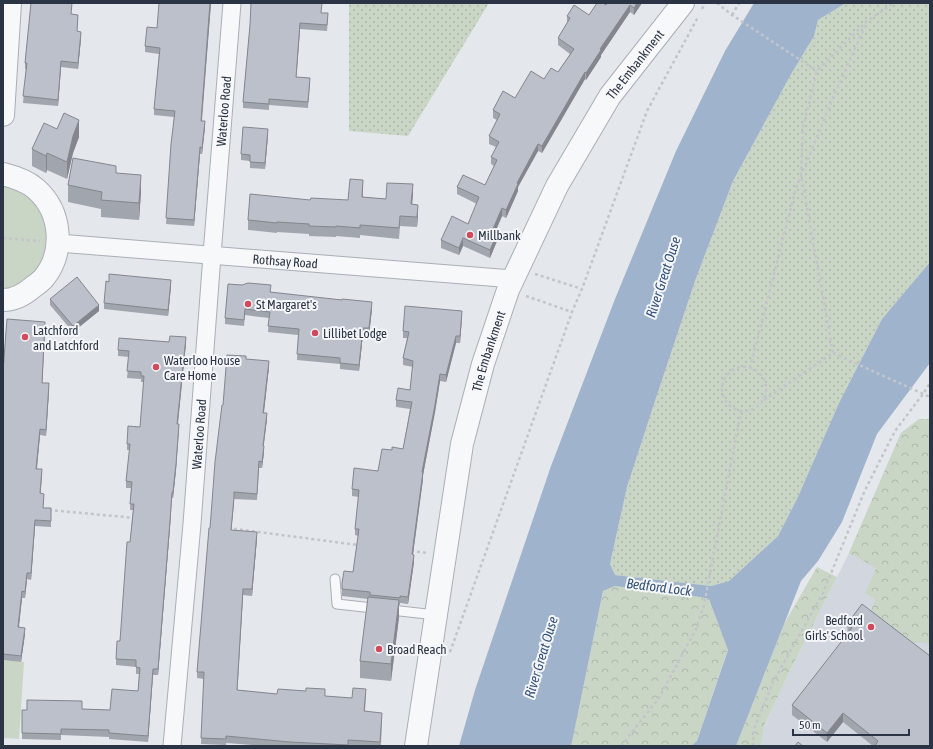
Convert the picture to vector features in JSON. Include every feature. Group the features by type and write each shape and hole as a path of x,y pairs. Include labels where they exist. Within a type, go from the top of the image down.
{"street":[{"path":"3,115 10,3"},
{"name":"Waterloo Road","path":"172,746 192,524 232,3"},
{"name":"The Embankment","path":"416,746 462,444 483,364 513,279 557,186 610,96 694,10"},
{"path":"3,174 19,178 36,189 49,204 57,223 58,243 53,263 42,280 26,293 3,300"},
{"name":"Rothsay Road","path":"58,243 513,279"}],"lane":[{"path":"335,578 336,604 436,615"}],"path":[{"path":"450,654 572,312 647,111 694,10 705,3"},
{"path":"717,3 732,15 817,71"},
{"path":"732,15 739,3"},
{"path":"833,353 801,174 803,127 817,71 866,21 894,3"},
{"path":"750,368 796,188 834,92 866,21"},
{"path":"3,238 58,243"},
{"path":"513,279 582,288"},
{"path":"513,279 572,312"},
{"path":"833,353 930,397"},
{"path":"764,400 766,387 764,380 756,370 743,367 736,369 725,378 723,392 729,405 734,409 748,411 760,405 764,400 833,353"},
{"path":"753,746 754,729 773,682 823,593 865,490 895,431 929,388 930,383"},
{"path":"621,746 659,698 696,628 704,605 741,411"},
{"path":"42,510 136,518"},
{"path":"224,528 358,544"},
{"path":"405,550 445,555"}],"shaded area":[{"name":"Bedford Girls' School","path":"919,419 930,419 930,746 761,746 764,726 849,553 901,433"}],"green space":[{"path":"349,3 489,3 408,136 349,131"},
{"path":"846,3 930,3 930,262 882,319 839,403 797,499 778,536 729,581 711,586 615,575 610,564 627,487 695,281 733,181 790,76 814,36 818,20"},
{"path":"3,184 22,192 35,202 42,212 48,234 45,257 40,267 21,285 3,291"},
{"path":"919,419 930,419 930,646 926,643 899,641 868,616 876,600 865,593 876,568 849,553 901,433"},
{"path":"817,567 837,577 764,726 761,746 736,746 784,624"},
{"path":"615,586 709,599 728,649 697,741 691,746 571,746 603,591"},
{"path":"3,660 24,662 19,739 3,738"}],"water":[{"path":"754,3 846,3 818,20 814,36 790,76 733,181 695,281 627,487 610,564 615,575 711,586 729,581 778,536 797,499 839,403 882,319 930,262 930,363 877,434 842,522 818,561 801,581 736,746 691,746 697,741 728,650 709,599 615,586 603,591 571,746 459,746 475,690 551,466 615,299 676,151 725,51"}],"building":[{"path":"31,3 72,3 71,14 78,15 77,31 81,32 78,63 61,61 58,100 23,96"},
{"path":"159,3 210,3 201,121 205,121 202,148 200,147 194,220 166,218 171,144 175,111 154,109 160,48 145,46 147,27 157,28"},
{"path":"251,3 322,3 321,13 328,13 327,25 300,23 296,77 310,78 308,102 269,99 269,104 243,102"},
{"path":"597,3 603,3 606,5 607,3 637,3 634,8 630,5 600,49 601,50 586,73 585,72 542,146 538,144 517,183 518,184 506,210 502,208 492,231 497,234 490,250 463,238 459,248 441,240 452,216 468,224 479,197 457,187 463,175 485,185 497,160 491,157 499,142 489,136 500,114 493,110 503,91 515,98 531,71 544,79 551,68 558,72 574,49 558,38 570,18 567,16 574,5 589,15"},
{"path":"64,113 79,120 73,136 67,162 47,153 46,156 32,149 44,123 57,129"},
{"path":"243,127 268,129 265,163 250,162 250,155 241,154"},
{"path":"73,158 116,166 116,173 141,175 139,203 101,200 102,192 68,185"},
{"path":"350,179 363,180 362,197 386,199 387,183 413,184 411,204 418,205 417,217 400,216 399,228 360,225 360,228 309,226 309,224 248,220 250,194 310,200 311,198 348,200"},
{"path":"109,274 171,280 168,310 104,303 106,281 109,282"},
{"path":"77,277 99,305 73,326 50,299"},
{"path":"248,283 271,285 270,292 372,302 369,328 363,328 359,365 340,363 340,358 297,354 299,329 268,326 270,312 245,309 244,320 225,318 228,284 242,285"},
{"path":"405,306 462,311 460,336 456,336 446,375 440,374 422,472 412,554 414,555 408,597 400,596 400,598 370,595 370,592 342,589 342,583 344,571 353,572 359,529 355,529 359,490 352,489 354,468 378,471 382,449 392,450 392,447 403,449 412,402 396,400 398,388 410,390 413,361 403,358 409,332 403,331"},
{"path":"7,319 45,322 42,383 49,383 46,430 40,429 36,469 42,469 40,493 44,494 43,508 51,508 51,521 35,520 31,573 27,573 25,592 22,591 18,627 25,628 21,656 3,654 3,371"},
{"path":"170,336 186,337 177,424 179,424 176,464 172,492 158,669 153,669 148,736 109,733 109,730 61,729 61,734 22,733 22,710 27,710 27,700 82,701 82,709 110,710 112,689 138,691 140,668 136,667 136,660 116,659 117,641 120,641 127,542 130,542 134,504 130,504 132,482 126,481 130,444 127,444 128,426 140,427 144,376 141,376 141,372 127,371 129,351 118,350 119,338 169,342"},
{"path":"227,355 246,356 246,359 269,361 263,413 267,413 262,462 259,461 257,494 234,492 231,530 257,532 252,589 243,589 237,690 277,694 278,689 306,691 306,688 325,689 325,696 352,698 353,688 366,689 364,711 382,713 380,742 348,740 348,745 290,742 226,736 226,739 201,738 204,672 197,672 215,462 223,405"},
{"name":"Broad Reach","path":"368,597 399,600 391,664 360,661"},
{"path":"862,604 930,656 930,746 875,746 878,741 843,713 827,733 792,705 852,628 847,624"},
{"path":"798,742 803,746 795,746"}],"place":[{"name":"Millbank","path":"470,235"},
{"name":"St Margaret's","path":"248,304"},
{"name":"Lillibet Lodge","path":"315,333"},
{"name":"Latchford and Latchford","path":"25,337"},
{"name":"Waterloo House Care Home","path":"156,367"},
{"name":"Bedford Girls' School","path":"871,627"},
{"name":"Broad Reach","path":"379,649"}],"water label":[{"name":"River Great Ouse","path":"663,277"},
{"name":"Bedford Lock","path":"659,587"},
{"name":"River Great Ouse","path":"541,657"}]}
